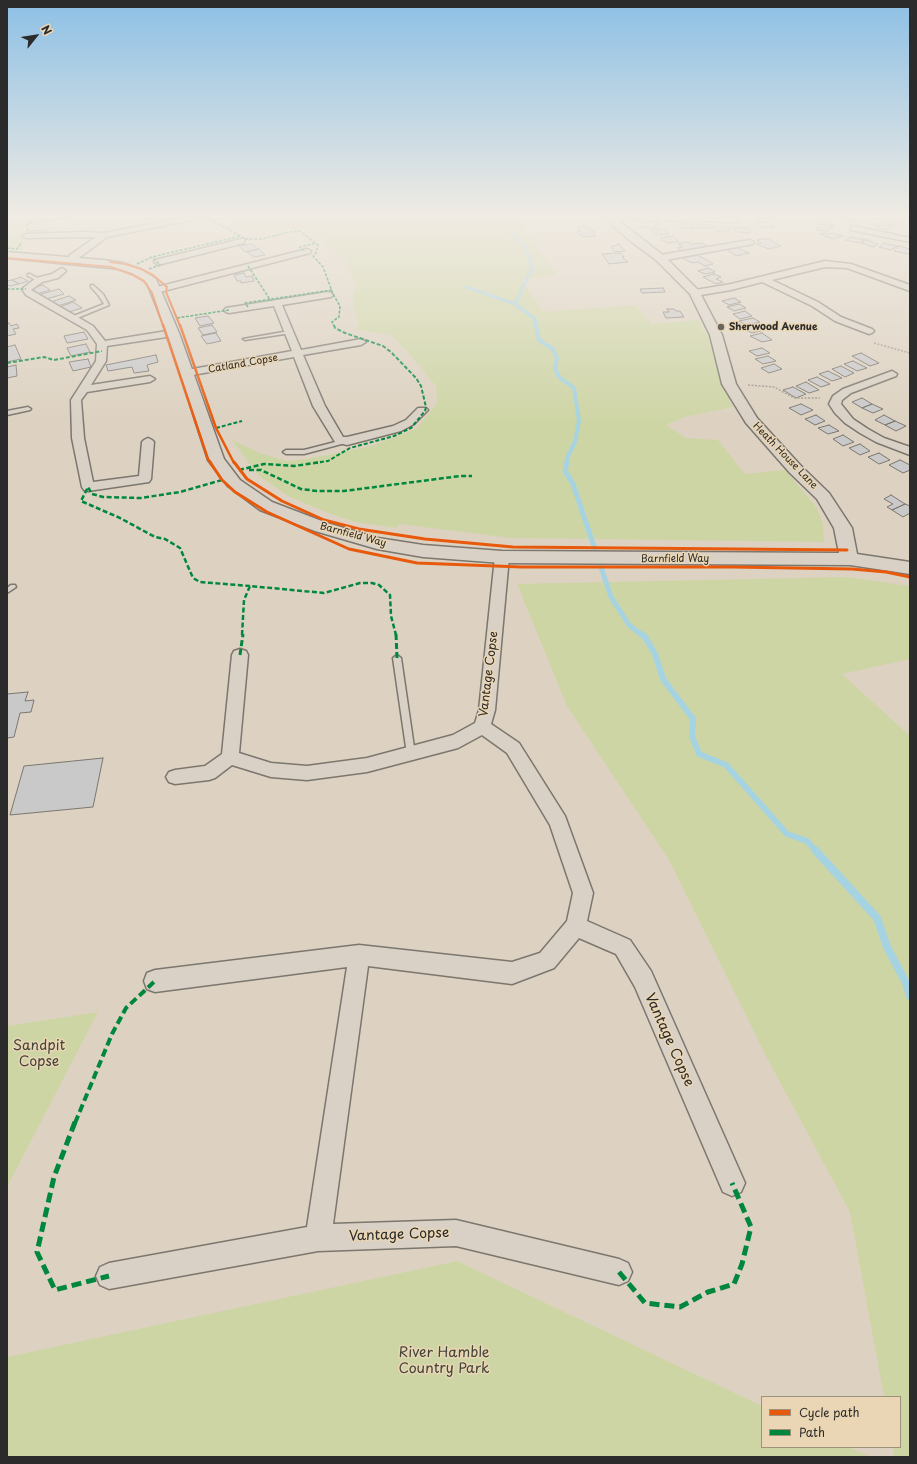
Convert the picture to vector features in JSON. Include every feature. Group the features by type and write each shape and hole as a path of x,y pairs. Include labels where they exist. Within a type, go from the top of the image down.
{"street":[{"path":"32,285 26,290 90,328 102,344 101,361 76,400 78,438 88,487 145,479 148,442"},
{"name":"Barnfield Way","path":"154,285 173,333 216,460 234,483 266,506 320,528 377,543 423,550 509,557 850,559"},
{"path":"156,290 172,285"},
{"name":"Heath House Lane","path":"688,285 695,292 716,335 729,384 751,420 826,501 843,528 850,559"},
{"path":"695,292 738,285"},
{"path":"778,285 815,304 838,319 868,331"},
{"path":"229,310 328,295"},
{"path":"277,303 319,406 339,440 347,441 397,429 410,422 422,410"},
{"path":"102,344 173,333"},
{"name":"Catland Copse","path":"187,373 361,342"},
{"path":"888,379 847,391 837,398 835,404 839,411 849,421 880,440 910,451"},
{"path":"83,389 93,389 150,380"},
{"name":"Vantage Copse","path":"155,981 359,955 512,973 547,961 576,926 583,893 558,822 513,748 482,727 487,710 509,557"},
{"path":"850,559 910,568"},
{"path":"175,777 209,773 230,757 240,655"},
{"path":"230,757 271,770 307,773 367,765 411,754 458,741 482,727"},
{"name":"Vantage Copse","path":"576,926 623,947 643,979 732,1183"},
{"path":"318,1238 359,955"},
{"name":"Vantage Copse","path":"109,1276 318,1238 456,1233 619,1272"}],"lane":[{"path":"73,318 107,305 101,295 92,286"},
{"path":"245,339 289,332"},
{"path":"7,413 28,409"},
{"path":"286,452 304,452 347,441"},
{"path":"397,658 411,754"}],"path":[{"path":"868,331 872,343 910,353"},
{"path":"729,384 774,387 794,398 837,398"}],"green space":[{"path":"356,285 525,285 543,312 635,305 652,324 699,320 703,331 708,335 721,382 733,407 684,417 666,425 686,438 718,440 745,474 785,470 817,508 823,524 824,542 511,538 399,524 396,528 355,522 331,514 288,496 258,475 232,440 260,453 286,461 307,459 371,446 417,428 437,403 436,386 407,351 390,335 357,330 359,321 353,308 353,293 357,288"},
{"path":"846,577 910,586 910,659 842,674 910,736 910,1457 894,1457 893,1448 901,1448 901,1396 884,1396 850,1212 767,1058 669,860 567,706 517,584"},
{"name":"Sandpit Copse","path":"98,1012 7,1187 7,1026"},
{"name":"River Hamble Country Park","path":"457,1261 761,1406 761,1448 851,1448 870,1457 7,1457 7,1357"}],"building":[{"path":"43,285 50,290 37,294 31,288"},
{"path":"663,288 665,292 642,293 640,289"},
{"path":"59,289 64,294 46,299 41,294"},
{"path":"69,296 76,300 58,306 51,302"},
{"path":"734,298 741,302 729,305 722,301"},
{"path":"73,302 82,308 69,312 60,307"},
{"path":"739,304 746,308 734,311 727,307"},
{"path":"667,309 680,311 684,317 666,318 663,312 669,312"},
{"path":"745,311 752,316 740,319 733,314"},
{"path":"208,316 214,323 200,326 195,318"},
{"path":"753,318 760,322 746,325 739,321"},
{"path":"9,323 11,326 17,324 19,328 13,329 16,334 7,336 7,324"},
{"path":"212,325 217,332 203,335 198,328"},
{"path":"756,325 764,330 752,333 744,329"},
{"path":"84,332 88,339 67,343 64,336"},
{"path":"216,333 221,341 207,344 201,336"},
{"path":"762,333 772,340 762,342 750,336"},
{"path":"86,344 90,352 71,356 67,348"},
{"path":"15,345 21,359 7,362 7,347"},
{"path":"762,348 770,353 757,356 749,351"},
{"path":"861,353 879,363 870,366 852,356"},
{"path":"156,355 158,362 147,365 149,371 134,373 132,367 108,371 106,365"},
{"path":"768,356 776,361 763,364 755,359"},
{"path":"88,359 91,367 73,371 69,362"},
{"path":"853,361 867,368 857,371 844,364"},
{"path":"774,364 782,369 769,373 761,368"},
{"path":"16,365 17,376 7,378 7,367"},
{"path":"841,366 854,373 845,377 832,369"},
{"path":"828,371 842,378 832,381 819,374"},
{"path":"817,377 830,384 821,387 808,380"},
{"path":"806,382 819,390 809,393 796,386"},
{"path":"793,387 806,394 796,398 783,390"},
{"path":"862,398 872,404 862,408 852,402"},
{"path":"801,404 813,410 801,415 789,408"},
{"path":"872,404 883,409 873,413 862,408"},
{"path":"816,415 825,421 815,425 805,419"},
{"path":"884,415 895,421 885,425 875,420"},
{"path":"895,421 906,426 896,431 885,425"},
{"path":"829,425 839,431 828,434 818,428"},
{"path":"843,435 854,442 843,446 833,439"},
{"path":"860,444 870,451 860,455 849,448"},
{"path":"879,453 890,460 879,464 868,457"},
{"path":"900,460 910,465 910,470 903,473 889,465"},
{"path":"891,495 905,504 892,510 887,507 893,504 884,499"},
{"path":"905,504 910,506 910,513 903,517 892,510"},
{"path":"28,692 25,701 34,700 31,712 20,713 14,737 7,738 7,694"},
{"path":"103,758 93,807 10,815 24,766"}],"waterway":[{"path":"515,304 524,285"},
{"path":"466,287 515,304"},
{"path":"515,304 535,319 536,326"},
{"path":"536,325 539,340 553,349 557,358 555,369 559,377 574,388 579,421 575,442 568,456 567,463"},
{"path":"567,462 565,471 573,484 611,597 629,625 642,635"},
{"path":"641,634 645,637 655,654 663,679 693,719 692,736 699,754 726,765 787,834 807,841 816,851"},
{"path":"815,850 877,918 887,947 906,983 910,996"}],"marked path":[{"path":"261,285 271,301"},
{"path":"239,470 264,464 294,466 328,461 350,448 394,436 411,428 425,411 426,407 421,386 416,378 391,352 383,346 335,328 332,322 339,317 340,306 333,294 330,285"},
{"path":"7,289 26,289"},
{"path":"248,307 245,303 332,290"},
{"path":"177,318 229,310"},
{"path":"7,363 44,357 54,360 102,351"},
{"path":"216,428 242,421"},
{"path":"249,470 261,470 301,489 317,491 344,491 460,476 472,476"},
{"path":"222,480 180,492 141,498 103,497 92,494 88,487 81,501 120,518 155,537 165,539 180,548 193,578 200,582 250,586"},
{"path":"240,655 243,631 244,600 250,586 324,593 360,583 372,583 379,585 390,595 391,616 397,637 397,658"},
{"path":"109,1276 55,1290 37,1252 54,1177 87,1091 112,1034 126,1008 155,981"},
{"path":"619,1272 645,1303 680,1307 708,1292 734,1284 742,1264 751,1227 732,1183"}],"cycle path":[{"path":"147,285 152,293 208,459 222,480 235,492 267,512 349,549 417,563 521,567 733,567 852,569 886,572 910,577"},
{"path":"165,285 167,287 166,292 177,318 216,428 229,455 239,470 247,479 282,501 324,520 359,529 425,539 513,547 847,550"}],"place":[{"name":"Sherwood Avenue","path":"721,327"}]}
